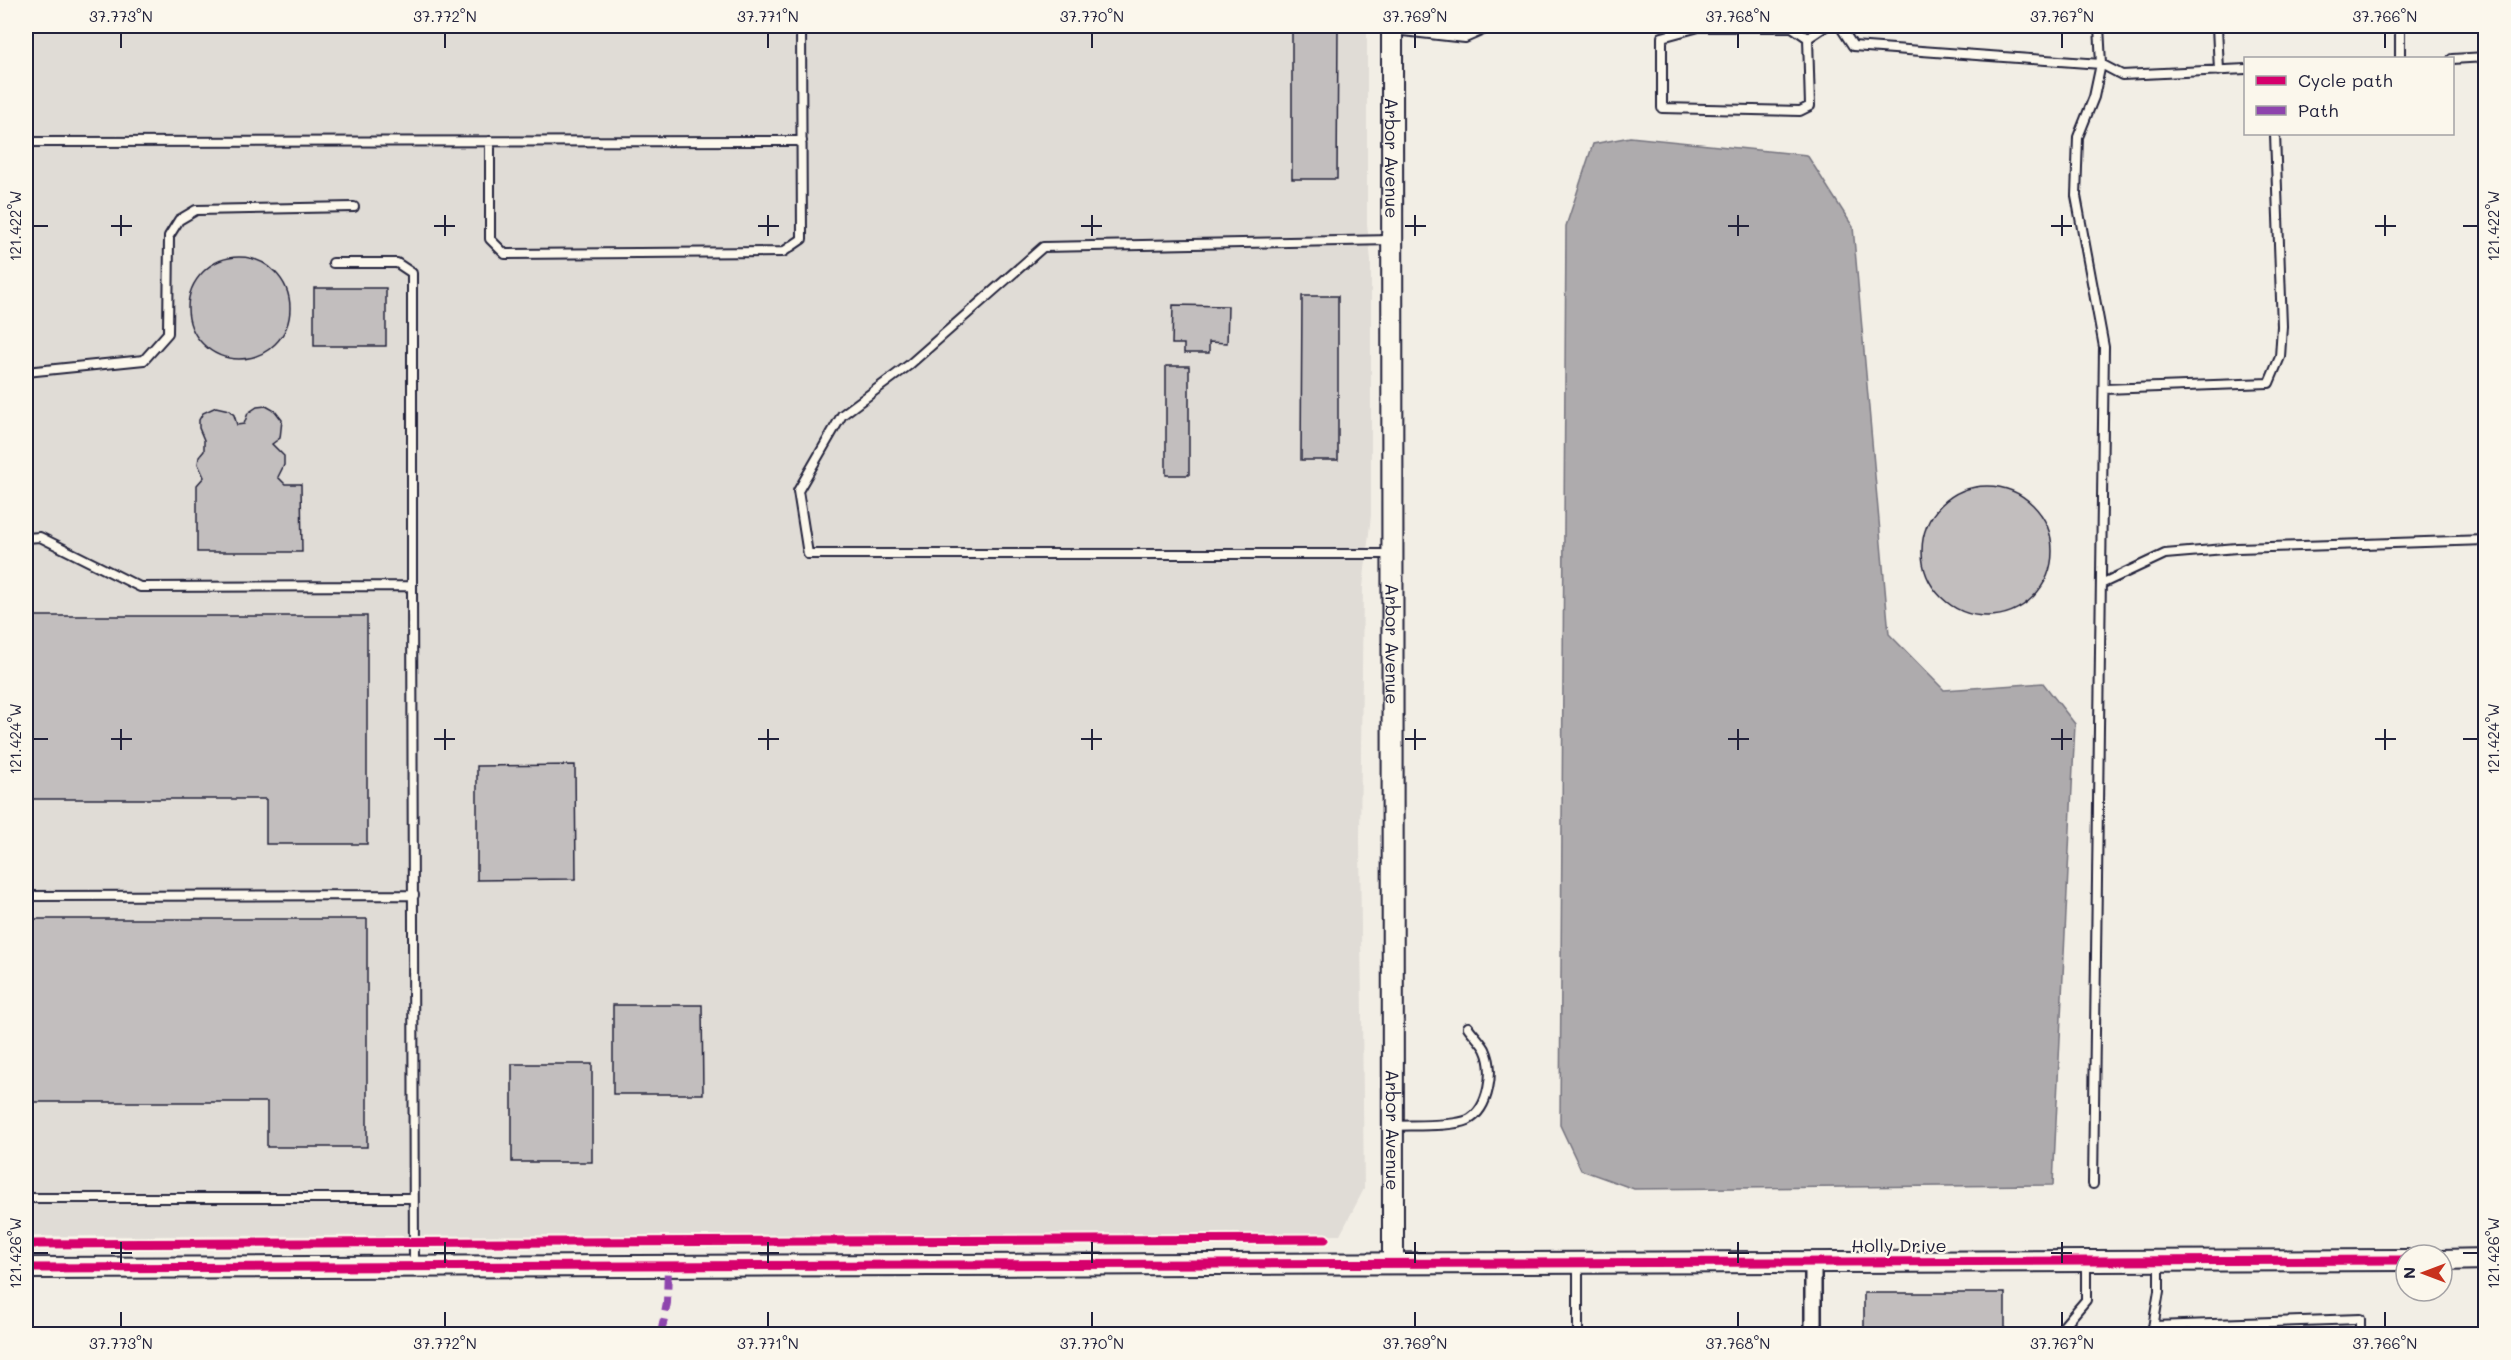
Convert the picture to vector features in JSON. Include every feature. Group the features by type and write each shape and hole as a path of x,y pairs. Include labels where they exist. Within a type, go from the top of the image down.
{"street":[{"name":"Arbor Avenue","path":"1392,28 1393,1263"},
{"path":"2454,1260 2486,1259"},
{"name":"Holly Drive","path":"26,1268 2394,1260"},
{"path":"1813,1262 1813,1335"}],"lane":[{"path":"490,141 490,239 505,254 783,252 802,239 801,26"},
{"path":"1392,28 1465,38 1492,26"},
{"path":"1808,38 1826,26"},
{"path":"1840,26 1853,46 2101,64 2122,75 2244,69"},
{"path":"2093,1184 2104,347 2076,196 2078,137 2094,97 2101,64 2099,26"},
{"path":"2217,26 2219,71"},
{"path":"2400,26 2400,57"},
{"path":"1699,27 1792,27 1808,38 1810,106 1800,111 1662,108 1662,37 1699,27"},
{"path":"2454,59 2486,57"},
{"path":"2104,389 2269,383 2280,357 2282,326 2275,135"},
{"path":"26,142 802,141"},
{"path":"26,372 144,360 168,333 169,236 179,220 196,210 354,207"},
{"path":"1393,240 1043,247 909,365 842,415 798,491 808,554 1393,554"},
{"path":"333,263 397,263 412,273 414,1266"},
{"path":"26,538 40,537 140,587 412,586"},
{"path":"2101,584 2165,554 2237,548 2486,540"},
{"path":"26,896 414,895"},
{"path":"1393,1126 1435,1125 1468,1120 1486,1101 1490,1078 1486,1050 1468,1027"},
{"path":"26,1198 413,1198"},
{"path":"2057,1335 2086,1300 2086,1261"},
{"path":"2159,1261 2159,1291 2152,1330 2360,1319 2360,1335"},
{"path":"1578,1262 1578,1335"}],"shaded area":[{"path":"26,26 1367,26 1367,224 1371,260 1371,515 1363,587 1360,841 1364,1189 1340,1235 26,1236"},
{"path":"1630,137 1807,155 1853,227 1889,634 1944,690 2043,683 2075,724 2053,1185 1634,1189 1581,1170 1560,1125 1566,226 1593,144"}],"building":[{"path":"1292,26 1338,26 1337,179 1292,179"},
{"path":"239,257 259,261 275,272 286,288 290,308 286,328 275,344 259,355 239,359 219,355 203,344 192,328 188,308 192,288 203,272 219,261"},
{"path":"314,288 386,288 386,346 314,346"},
{"path":"1302,296 1338,296 1338,460 1301,460"},
{"path":"1173,305 1228,306 1227,343 1209,342 1209,353 1184,353 1184,344 1172,344"},
{"path":"1166,366 1189,366 1189,475 1166,475"},
{"path":"266,406 275,411 282,420 280,438 272,444 284,456 284,465 278,477 285,484 301,484 302,552 197,552 197,485 204,477 198,464 199,457 204,451 199,420 203,413 216,407 229,410 234,415 237,425 244,424 248,413 257,407"},
{"path":"1987,486 2012,491 2033,505 2047,526 2052,551 2047,576 2033,597 2012,611 1987,616 1962,611 1941,597 1927,576 1922,551 1927,526 1941,505 1962,491"},
{"path":"26,616 367,616 367,844 266,844 266,799 26,799"},
{"path":"575,765 576,879 477,880 477,766"},
{"path":"26,919 367,919 367,1147 267,1147 267,1102 26,1102"},
{"path":"613,1005 702,1005 703,1094 613,1094"},
{"path":"512,1064 592,1064 592,1162 512,1162"},
{"path":"1864,1293 2005,1293 2005,1334 1864,1334"}],"marked path":[{"path":"661,1334 667,1303 668,1265"}],"cycle path":[{"path":"26,1244 1325,1239"},
{"path":"26,1268 2394,1260"}]}
